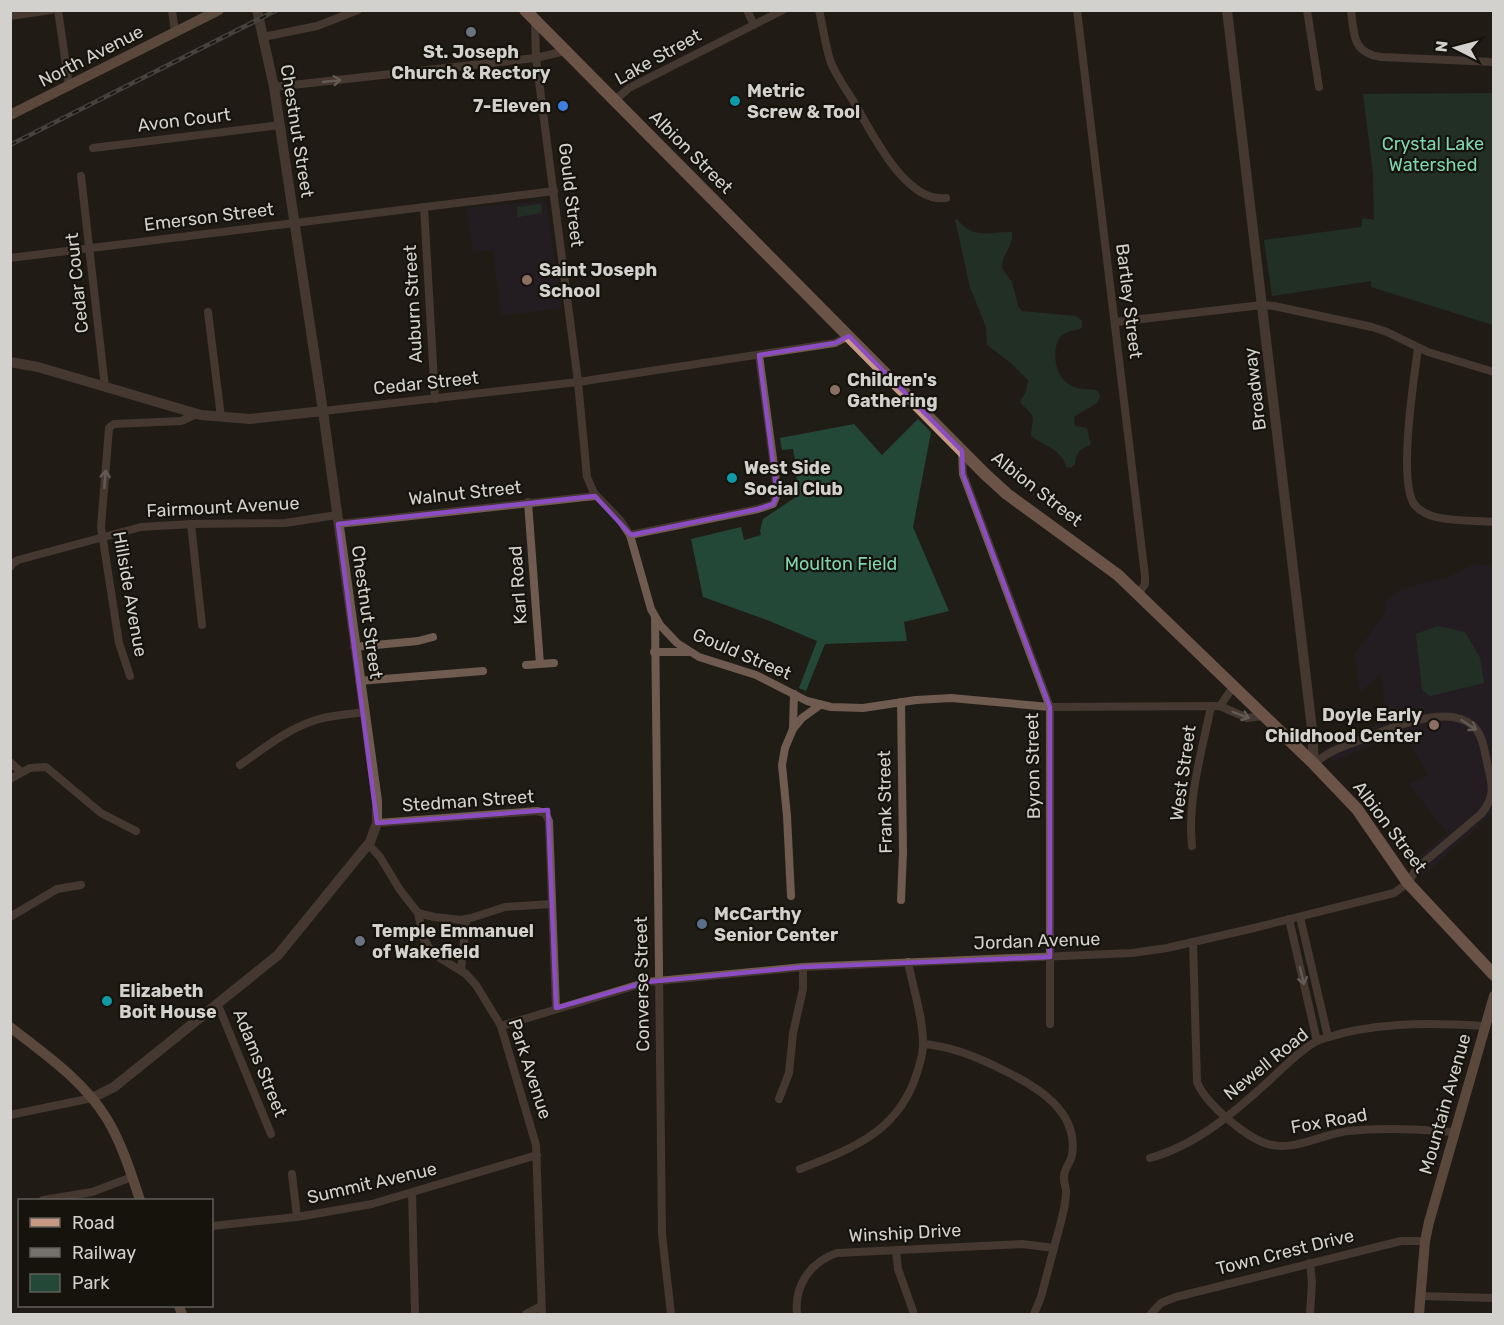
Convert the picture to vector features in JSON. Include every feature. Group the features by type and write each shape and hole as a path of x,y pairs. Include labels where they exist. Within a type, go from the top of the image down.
{"main road":[{"name":"North Avenue","path":"10,115 219,10"},
{"name":"Albion Street","path":"525,10 962,451 1007,494 1099,560 1138,594 1314,764 1357,809 1408,883 1494,975"},
{"name":"Mountain Avenue","path":"1425,1241 1453,1132 1494,996"},
{"path":"10,1027 67,1073 92,1098 113,1130 140,1199"},
{"path":"1419,1314 1425,1241"}],"street":[{"path":"10,16 51,10"},
{"path":"58,10 69,86"},
{"path":"172,10 175,32"},
{"name":"Chestnut Street","path":"92,1098 114,1087 278,956 368,844 377,823 376,801 323,411 274,87 257,10"},
{"path":"262,37 317,26 358,10"},
{"path":"747,10 754,25"},
{"name":"Lake Street","path":"614,100 629,88 783,10"},
{"path":"819,10 831,63 888,161 926,196 946,198"},
{"name":"Bartley Street","path":"1077,10 1145,576 1144,586 1138,594"},
{"name":"Broadway","path":"1227,10 1312,729 1314,764"},
{"path":"1307,10 1319,87"},
{"path":"1351,10 1356,43 1363,51 1371,55 1494,62"},
{"name":"Gould Street","path":"535,20 536,58 578,382 586,471 591,489 620,520 630,535 648,602 655,617 669,636 690,652 709,661 756,675 820,705 853,709 951,698 1050,707 1215,706 1248,718 1262,716"},
{"path":"274,87 536,58 565,51"},
{"name":"Avon Court","path":"93,148 279,125"},
{"name":"Cedar Court","path":"81,176 105,387"},
{"name":"Emerson Street","path":"10,258 554,190"},
{"name":"Auburn Street","path":"424,207 435,399"},
{"path":"1116,322 1262,305 1286,308 1372,327 1418,348 1494,372"},
{"path":"208,312 220,417"},
{"name":"Cedar Street","path":"10,362 38,367 197,414 259,418 578,382 835,343 849,336"},
{"path":"1418,348 1408,461 1409,489 1414,504 1432,516 1494,522"},
{"path":"630,535 773,504 777,494 776,473 759,355"},
{"name":"Hillside Avenue","path":"130,676 119,643 100,526 110,426 183,421 197,414"},
{"name":"Byron Street","path":"962,451 963,474 1050,707 1050,1024"},
{"name":"Walnut Street","path":"337,519 596,496"},
{"name":"Karl Road","path":"528,502 540,664"},
{"name":"Fairmount Avenue","path":"11,562 141,527 285,523 337,519"},
{"path":"191,524 202,625"},
{"name":"Converse Street","path":"655,617 662,1234 671,1314"},
{"path":"354,647 418,641 432,637"},
{"path":"654,652 690,652"},
{"path":"526,665 554,663"},
{"path":"359,681 483,671"},
{"path":"1215,706 1233,687"},
{"path":"793,729 794,694"},
{"name":"Frank Street","path":"901,702 903,852 901,900"},
{"path":"791,896 788,821 782,765 785,748 793,729 802,718 820,705"},
{"name":"West Street","path":"1192,846 1194,791 1215,706"},
{"path":"240,765 302,725 319,719 364,712"},
{"path":"1314,764 1324,755 1416,719 1457,718 1471,723 1478,731 1493,791 1485,809 1449,843 1416,869 1408,883"},
{"path":"10,762 21,772"},
{"path":"10,779 35,767 46,767 101,813 136,831"},
{"name":"Stedman Street","path":"377,823 543,812 549,820 556,1008"},
{"name":"Park Avenue","path":"368,844 380,857 400,890 418,913 424,939 430,950 461,970 481,990 501,1026 533,1130 537,1155 542,1310"},
{"name":"Jordan Avenue","path":"501,1026 642,982 803,967 1132,953 1193,942 1390,894 1408,883"},
{"path":"10,918 57,889 81,885"},
{"path":"418,913 466,920 505,907 552,904"},
{"path":"1300,916 1328,1037"},
{"path":"1289,919 1317,1041"},
{"path":"461,970 466,920"},
{"name":"Fox Road","path":"1193,942 1197,1082 1205,1096 1227,1118 1249,1135 1273,1146 1296,1144 1338,1133 1370,1129 1407,1128 1453,1132"},
{"path":"800,1169 858,1144 894,1117 906,1099 915,1080 923,1044 908,962"},
{"path":"779,1099 789,1073 793,1033 803,989 803,967"},
{"name":"Adams Street","path":"218,1005 272,1134"},
{"name":"Newell Road","path":"1150,1158 1176,1148 1227,1118 1294,1058 1317,1041 1370,1027 1406,1024 1484,1026"},
{"path":"923,1044 938,1045 966,1053 1012,1074 1047,1096 1066,1119 1071,1133 1072,1156 1064,1176 1066,1196 1041,1297 1034,1314"},
{"path":"10,1115 92,1098"},
{"name":"Summit Avenue","path":"213,1226 354,1208 537,1155"},
{"path":"292,1174 297,1217"},
{"path":"49,1199 92,1192 132,1177"},
{"path":"412,1193 415,1314"},
{"name":"Town Crest Drive","path":"1154,1311 1166,1300 1176,1297 1401,1240 1425,1241"},
{"name":"Winship Drive","path":"797,1314 797,1297 801,1285 811,1269 831,1255 843,1252 1022,1244 1054,1248"},
{"path":"896,1250 898,1269 913,1311"},
{"path":"1310,1263 1312,1282 1310,1314"},
{"path":"1420,1296 1494,1298"},
{"path":"526,1314 542,1310"}],"highlighted area":[{"path":"849,336 962,451 963,474 1050,707 1050,957 803,967 647,982 556,1008 548,810 377,823 338,524 595,496 631,535 773,504 777,494 759,355 835,343"}],"shaded area":[{"name":"Saint Joseph School","path":"546,201 561,308 501,316 493,250 473,252 466,208"},
{"name":"Doyle Early Childhood Center","path":"1474,564 1493,567 1493,813 1421,877 1410,864 1447,833 1409,784 1428,775 1404,731 1333,762 1327,747 1387,720 1381,674 1360,692 1355,654 1386,612 1385,602 1401,589 1448,577"}],"green space":[{"name":"Crystal Lake Watershed","path":"1493,93 1493,325 1371,287 1371,281 1272,296 1264,240 1361,227 1363,218 1374,220 1373,173 1363,94"},
{"path":"541,204 542,213 518,217 517,207"},
{"path":"955,219 976,233 1012,232 1002,268 1012,282 1018,306 1022,311 1075,316 1082,321 1082,328 1067,332 1060,337 1055,350 1056,365 1063,379 1074,387 1098,391 1100,397 1097,403 1074,417 1075,426 1087,428 1091,445 1079,452 1071,468 1066,467 1057,452 1031,436 1033,417 1020,402 1026,391 1028,380 987,345 986,327 970,287"},
{"name":"Moulton Field","path":"918,419 931,432 913,527 949,611 904,622 907,641 825,644 806,691 799,688 817,641 703,597 691,539 741,527 744,540 761,535 763,519 796,497 797,470 793,449 782,450 780,438 854,424 882,455"},
{"path":"1438,626 1465,632 1480,658 1484,683 1430,696 1422,690 1416,634"}],"railway":[{"path":"10,145 277,10"}],"place":[{"name":"St. Joseph Church & Rectory","path":"471,32"},
{"name":"Metric Screw & Tool","path":"735,101"},
{"name":"7-Eleven","path":"563,106"},
{"name":"Saint Joseph School","path":"527,280"},
{"name":"Children's Gathering","path":"835,390"},
{"name":"West Side Social Club","path":"732,478"},
{"name":"Doyle Early Childhood Center","path":"1434,725"},
{"name":"McCarthy Senior Center","path":"702,924"},
{"name":"Temple Emmanuel of Wakefield","path":"360,941"},
{"name":"Elizabeth Boit House","path":"107,1001"}]}
